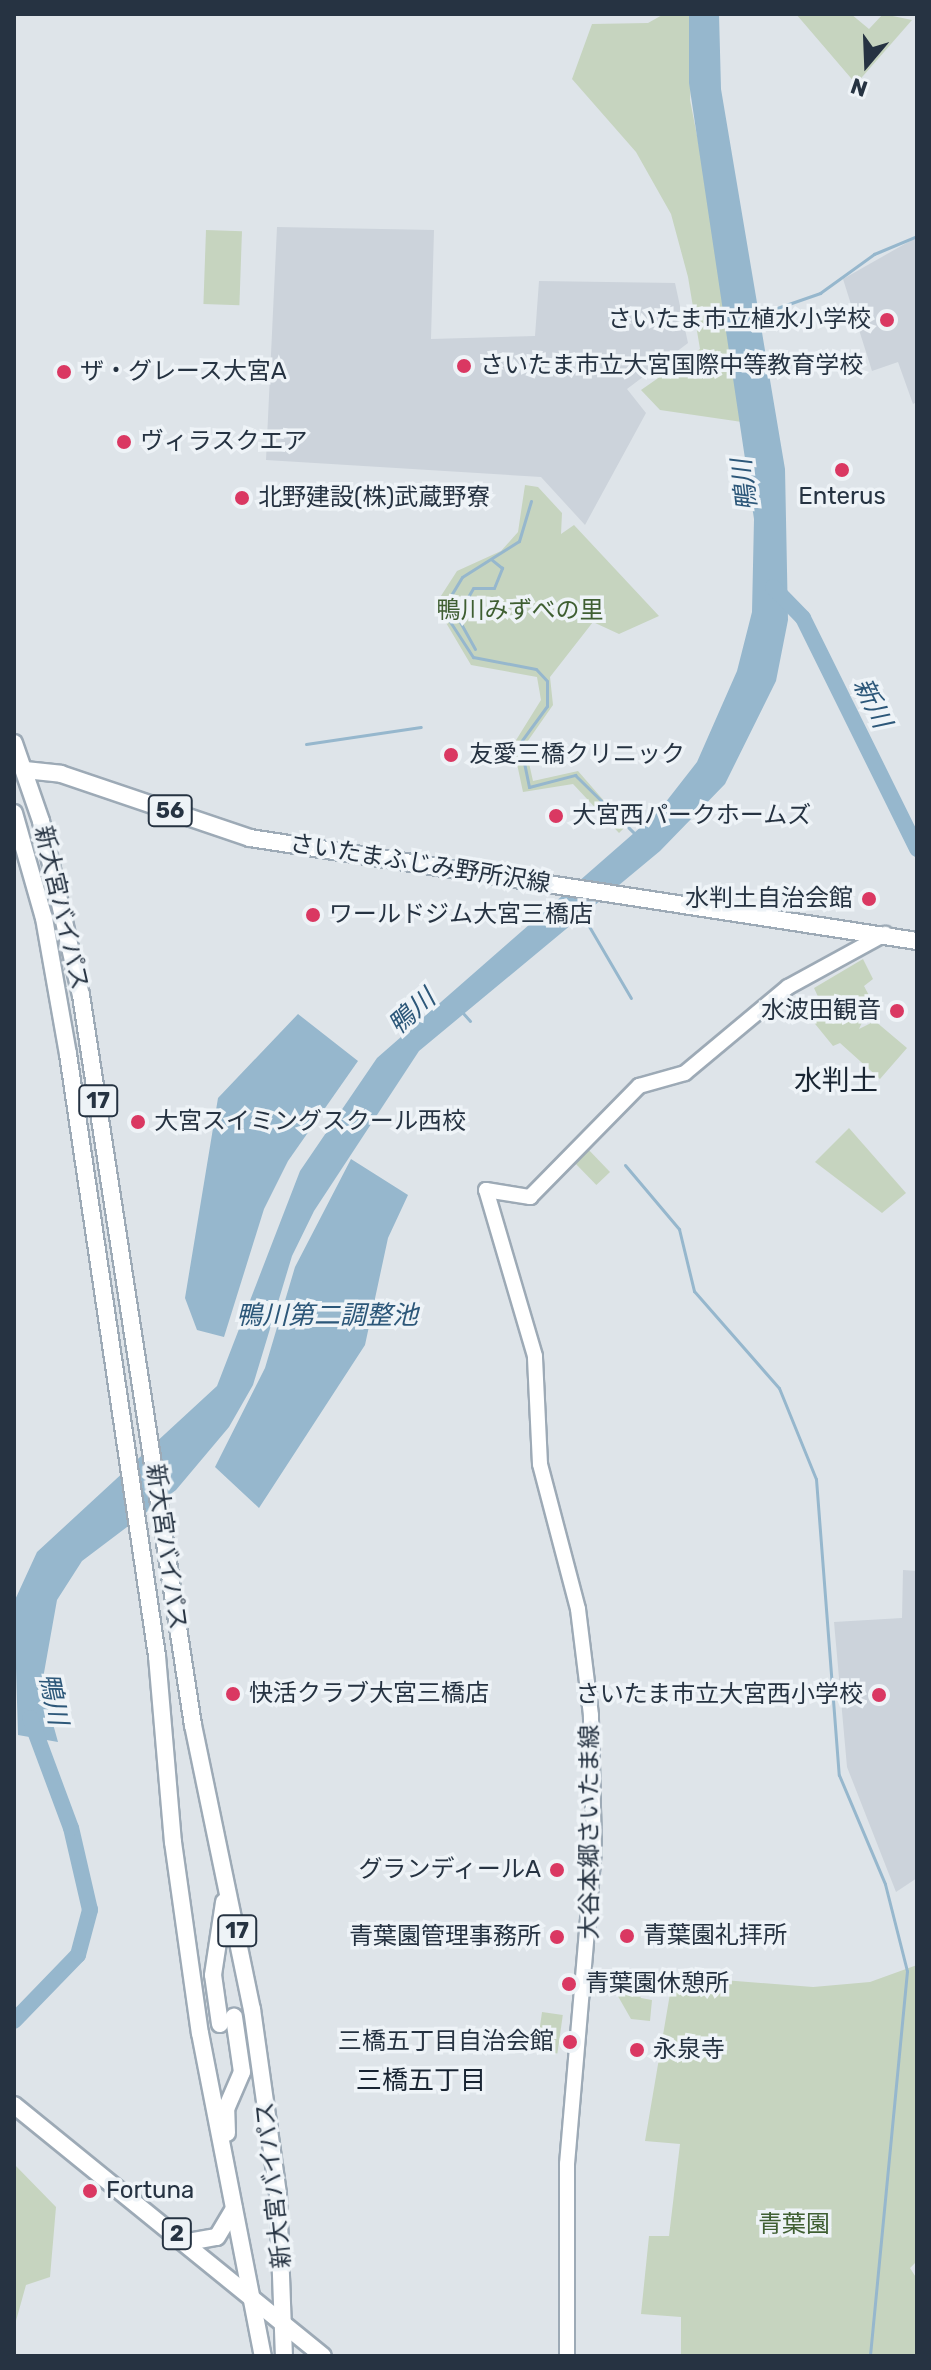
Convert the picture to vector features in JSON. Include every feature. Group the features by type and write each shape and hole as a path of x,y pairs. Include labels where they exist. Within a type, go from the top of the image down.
{"main road":[{"name":"新大宮バイパス","path":"14,743 18,771 81,995 160,1511 262,2069 284,2356"},
{"name":"さいたまふじみ野所沢線","path":"18,771 61,774 250,838 917,941"},
{"name":"新大宮バイパス","path":"14,813 50,949 139,1528 173,1842 228,2183 256,2296 263,2356"},
{"name":"大谷本郷さいたま線","path":"567,2356 567,2164 594,1852 591,1715 578,1609 540,1464 535,1356 486,1190 530,1197 639,1086 685,1073 788,987 885,934"},
{"path":"224,1872 223,1937 213,1975 242,2072 226,2109 228,2183"},
{"name":"2","path":"14,2105 283,2317 323,2356"},
{"path":"188,2242 217,2237 234,2209"}],"shaded area":[{"name":"さいたま市立大宮国際中等教育学校","path":"277,227 434,230 431,339 535,336 539,281 675,283 688,343 627,389 646,413 585,525 541,477 266,460"},
{"name":"さいたま市立植水小学校","path":"917,237 917,402 913,404 898,362 872,371 843,279"},
{"name":"さいたま市立大宮西小学校","path":"903,1570 917,1571 917,1878 896,1892 847,1767 834,1622 902,1618"}],"green space":[{"path":"664,14 695,14 690,100 737,339 742,422 660,410 641,390 700,349 688,277 671,214 636,152 572,79 592,24 648,23"},
{"path":"796,14 851,14 869,29 883,14 912,20 856,84"},
{"path":"206,230 242,231 239,305 203,304"},
{"name":"鴨川みずべの里","path":"525,485 538,487 562,513 561,534 574,525 659,616 619,634 593,622 550,677 553,705 525,745 533,781 578,771 626,826 619,833 573,784 523,792 513,745 541,700 537,677 471,665 442,616 439,599 457,571 501,551 518,532"},
{"path":"863,959 873,979 864,986 872,1001 859,1029 875,1021 907,1048 880,1079 840,1043 833,1046 803,1009 820,1001 814,988"},
{"path":"849,1128 906,1193 882,1213 815,1162"},
{"path":"585,1146 610,1172 596,1185 571,1159"},
{"name":"青葉園","path":"917,1965 917,2261 910,2268 917,2279 917,2356 681,2356 681,2317 641,2314 649,2236 669,2236 680,2144 645,2141 673,1976 813,1987 870,1982"},
{"path":"627,1969 641,1998 652,2000 650,2021 631,2019 607,1977"},
{"path":"542,2012 563,2015 557,2054 537,2051"},
{"path":"14,2164 56,2207 50,2277 26,2285 14,2328"}],"water":[{"path":"689,14 719,14 721,89 785,469 788,620 776,681 725,784 660,851 419,1051 314,1211 292,1256 253,1385 229,1427 176,1490 82,1561 57,1600 42,1684 58,1742 18,1735 14,1602 37,1552 217,1386 300,1171 377,1058 658,812 697,762 737,671 752,612 754,519 689,83"},
{"name":"鴨川第二調整池","path":"298,1014 358,1061 288,1161 264,1209 224,1337 197,1330 185,1298 218,1098"},
{"name":"鴨川第二調整池","path":"351,1159 408,1195 388,1238 365,1345 259,1508 215,1467 265,1368 295,1267"}],"waterway":[{"path":"757,315 820,293 874,254 917,236"},
{"path":"531,501 519,541 462,577 448,600 447,617 473,657 536,669 547,681 547,706 520,743 529,787 575,775 638,837"},
{"path":"475,649 457,616 473,588 494,588 502,568 492,560"},
{"name":"新川","path":"773,587 803,618 917,849"},
{"path":"306,744 421,727"},
{"path":"583,916 631,998"},
{"path":"462,1012 470,1021"},
{"path":"625,1165 679,1229 694,1291 779,1388 816,1479 839,1775 885,1884 907,1971 870,2356"},
{"name":"鴨川","path":"14,2021 78,1955 90,1910 71,1828 30,1718"}],"place":[{"name":"さいたま市立植水小学校","path":"887,320"},
{"name":"さいたま市立大宮国際中等教育学校","path":"464,366"},
{"name":"ザ・グレース大宮A","path":"64,372"},
{"name":"ヴィラスクエア","path":"124,442"},
{"name":"Enterus","path":"842,470"},
{"name":"北野建設(株)武蔵野寮","path":"242,498"},
{"name":"友愛三橋クリニック","path":"451,755"},
{"name":"大宮西パークホームズ","path":"556,816"},
{"name":"水判土自治会館","path":"869,899"},
{"name":"ワールドジム大宮三橋店","path":"313,915"},
{"name":"水波田観音","path":"897,1011"},
{"name":"大宮スイミングスクール西校","path":"138,1122"},
{"name":"快活クラブ大宮三橋店","path":"233,1694"},
{"name":"さいたま市立大宮西小学校","path":"879,1695"},
{"name":"グランディールA","path":"557,1870"},
{"name":"青葉園礼拝所","path":"627,1936"},
{"name":"青葉園管理事務所","path":"557,1937"},
{"name":"青葉園休憩所","path":"569,1984"},
{"name":"三橋五丁目自治会館","path":"570,2042"},
{"name":"永泉寺","path":"637,2050"},
{"name":"Fortuna","path":"90,2191"}],"district":[{"name":"水判土","path":"836,1081"},
{"name":"三橋五丁目","path":"421,2081"}]}
